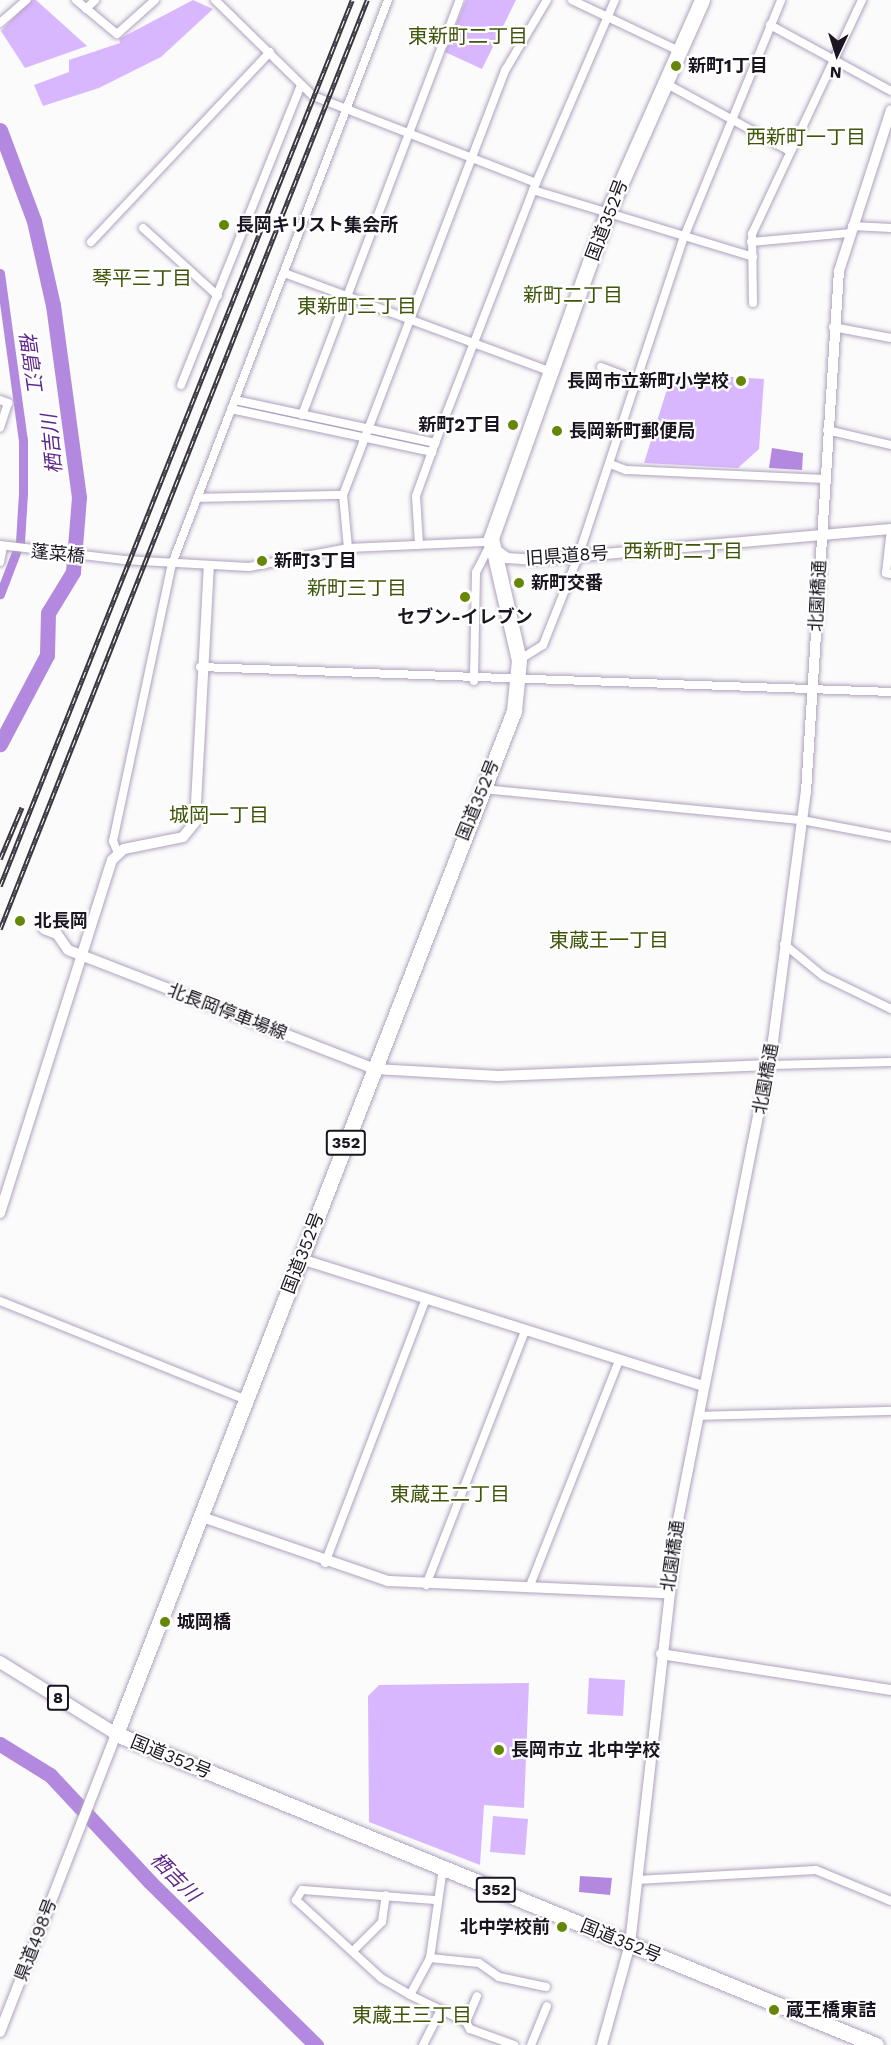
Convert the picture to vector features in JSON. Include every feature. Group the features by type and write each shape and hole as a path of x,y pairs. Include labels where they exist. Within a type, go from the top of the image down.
{"highway":[{"name":"国道352号","path":"702,0 606,217 490,545 519,660 520,682 482,789 375,1069 116,1734 876,2045"}],"main road":[{"name":"8","path":"0,1662 116,1734"}],"street":[{"path":"0,23 26,0"},
{"path":"76,0 117,34 155,0"},
{"path":"86,9 95,0"},
{"path":"214,0 270,52 301,85 346,110 472,159 606,217 753,257"},
{"path":"0,1213 80,954 118,853 113,841 172,564 388,0"},
{"path":"302,415 460,0"},
{"path":"348,548 343,495 506,69 546,0"},
{"path":"572,0 679,51"},
{"path":"419,544 416,496 534,187 615,0"},
{"path":"519,660 543,645 578,557 684,237 782,0"},
{"path":"753,303 751,242 788,150 862,0"},
{"path":"770,25 833,55 891,91"},
{"path":"91,242 270,52"},
{"path":"664,83 788,150"},
{"path":"181,385 301,85"},
{"name":"北園橋通","path":"602,2045 630,1944 667,1593 704,1386 770,1065 802,820 824,532 832,327 850,229 891,112"},
{"path":"142,228 218,296"},
{"path":"751,242 850,229 891,228"},
{"path":"284,273 551,372"},
{"path":"832,327 891,338"},
{"path":"601,367 638,381"},
{"path":"0,400 8,403 0,428"},
{"path":"235,400 367,433"},
{"path":"231,409 434,447"},
{"path":"827,430 891,445"},
{"path":"610,464 626,470 826,479"},
{"path":"197,498 343,495"},
{"path":"891,529 886,573 891,574"},
{"name":"旧県道8号","path":"106,558 209,567 265,566 348,548 419,544 490,545 507,558 578,557 824,532 891,529"},
{"path":"474,681 476,572 490,545"},
{"path":"0,562 4,547"},
{"name":"蓬菜橋","path":"4,547 106,558"},
{"path":"118,853 177,839 192,829 200,667 209,567"},
{"path":"200,667 474,681 891,692"},
{"path":"482,789 802,820 891,837"},
{"name":"北長岡停車場線","path":"44,929 80,954 375,1069 498,1076 770,1065"},
{"path":"784,944 823,976 891,1009"},
{"path":"770,1065 891,1062"},
{"path":"301,1259 704,1386"},
{"path":"325,1563 426,1298"},
{"path":"0,1301 246,1400"},
{"path":"426,1585 525,1331"},
{"path":"529,1588 619,1360"},
{"path":"699,1416 891,1411"},
{"path":"202,1517 364,1576 426,1585 667,1593"},
{"path":"661,1654 891,1690"},
{"name":"県道498号","path":"0,2032 116,1734"},
{"path":"410,1995 430,1958 435,1900 443,1868"},
{"path":"637,1880 816,1870 891,1901"},
{"path":"435,1900 298,1891 296,1900 353,1951 410,1995 466,2022 470,2029 514,2045"},
{"path":"353,1951 382,1922 386,1895"},
{"path":"430,1958 478,1962 499,1977 546,1987"},
{"path":"466,2022 477,1996"},
{"path":"531,2045 547,2006"},
{"path":"423,2045 440,2011"}],"shaded area":[{"path":"31,0 36,0 87,46 25,68 1,31"},
{"path":"193,0 213,9 161,57 99,88 43,106 34,85 69,72 69,60 120,43 119,39"},
{"path":"466,0 516,0 482,69 445,52"},
{"path":"672,373 764,379 759,449 738,468 644,463"},
{"path":"772,448 803,453 802,470 769,468"},
{"path":"589,1678 625,1680 623,1716 587,1714"},
{"path":"529,1683 524,1808 484,1805 480,1865 369,1822 368,1696 379,1685"},
{"path":"493,1816 528,1819 525,1855 490,1852"},
{"path":"580,1876 612,1878 610,1895 579,1892"}],"waterway":[{"name":"栖吉川","path":"0,130 34,221 53,305 79,497 73,572 48,613 47,655 0,744"},
{"name":"福島江","path":"0,273 23,440 20,542 0,594"},
{"name":"栖吉川","path":"0,1744 50,1775 150,1882 316,2045"}],"railway":[{"path":"0,886 352,0"},
{"path":"0,929 367,0"},
{"path":"0,859 22,807"}],"place":[{"name":"新町1丁目","path":"676,66"},
{"name":"長岡キリスト集会所","path":"224,225"},
{"name":"長岡市立新町小学校","path":"741,381"},
{"name":"新町2丁目","path":"513,425"},
{"name":"長岡新町郵便局","path":"557,431"},
{"name":"新町3丁目","path":"262,561"},
{"name":"新町交番","path":"519,583"},
{"name":"セブン-イレブン","path":"465,597"},
{"name":"北長岡","path":"20,921"},
{"name":"城岡橋","path":"165,1622"},
{"name":"長岡市立 北中学校","path":"499,1750"},
{"name":"北中学校前","path":"562,1927"},
{"name":"蔵王橋東詰","path":"774,2010"}],"district":[{"name":"東新町二丁目","path":"468,36"},
{"name":"西新町一丁目","path":"806,137"},
{"name":"琴平三丁目","path":"142,278"},
{"name":"新町二丁目","path":"573,295"},
{"name":"東新町三丁目","path":"357,306"},
{"name":"西新町二丁目","path":"683,551"},
{"name":"新町三丁目","path":"357,588"},
{"name":"城岡一丁目","path":"219,815"},
{"name":"東蔵王一丁目","path":"609,940"},
{"name":"東蔵王二丁目","path":"450,1494"},
{"name":"東蔵王三丁目","path":"412,2015"}]}
